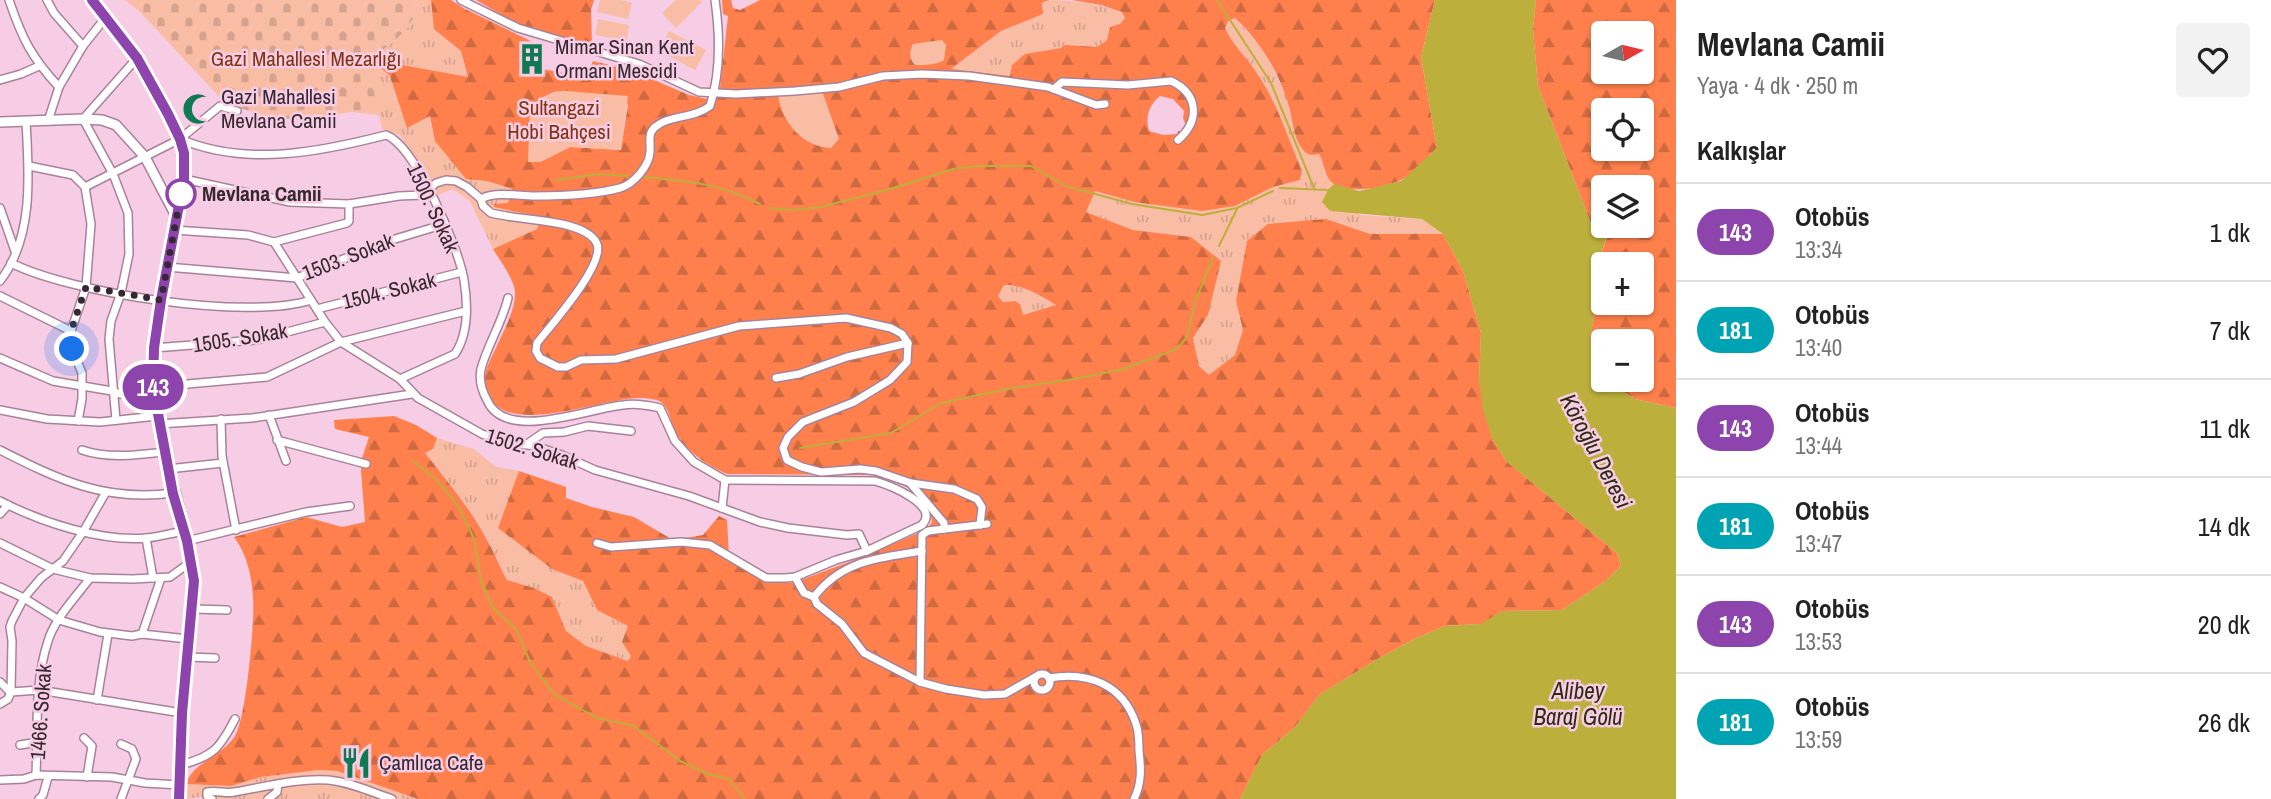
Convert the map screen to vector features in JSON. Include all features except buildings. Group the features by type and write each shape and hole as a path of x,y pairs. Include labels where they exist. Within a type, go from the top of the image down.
{"main road":[{"path":"92,0 137,58 180,139 184,153 184,179 154,348 153,392 173,494 192,561 194,581 182,713 179,799"}],"street":[{"path":"9,0 19,31 39,66 59,87"},
{"path":"47,0 54,13 83,46"},
{"path":"461,0 518,28 639,64 699,92 801,91 839,87 883,76 922,74 969,76 1054,89 1096,105 1105,104"},
{"path":"481,199 492,195 548,195 622,188 630,184 650,154 650,134 655,127 703,111 709,106 714,93 719,43 715,0"},
{"path":"48,121 59,87 83,46 106,17"},
{"path":"83,119 137,58"},
{"path":"0,80 39,66"},
{"path":"1054,89 1062,82 1128,85 1171,81 1189,95 1193,110 1189,128 1178,140"},
{"path":"85,187 180,139 220,106 237,111"},
{"path":"83,119 113,174 128,213 130,227 129,254 121,293 111,321 112,391 116,420"},
{"path":"0,122 83,119 102,120 116,125 145,157 176,216"},
{"path":"0,281 16,253 22,231 29,166 26,122"},
{"name":"1500. Sokak","path":"180,139 195,145 249,154 307,152 386,135 395,138 429,191 444,224 462,272 466,311 464,333 455,354 400,379"},
{"path":"29,166 74,175 85,187 91,223 86,287 71,331 72,349 82,373 78,421"},
{"path":"184,179 290,202 349,204 424,195 436,183 456,181 481,199 483,206 491,213 568,225 587,233 596,242 599,253 583,283 537,343 536,351 540,358 558,366 566,367 581,360 616,359 739,326 770,322 846,318 891,328 902,334 908,343 906,362 890,380 854,402 803,422 788,437 783,448 787,460 802,467 821,472 860,469 876,471 911,483 954,489 977,499 982,507 984,525 925,532 922,535 920,681"},
{"path":"174,230 248,235 274,242 347,223 349,204"},
{"path":"0,208 16,253"},
{"name":"1503. Sokak","path":"167,267 297,278 385,242 444,224"},
{"path":"8,232 22,231"},
{"name":"1502. Sokak","path":"274,242 325,323 341,342 400,379 412,394 481,434 503,442 527,444 562,455 595,470 760,522 847,536 859,534 867,551"},
{"path":"11,263 30,273 86,287 161,300 240,308 300,304 311,300"},
{"name":"1504. Sokak","path":"317,309 462,272"},
{"path":"0,296 71,331"},
{"path":"508,298 504,315 481,370 482,389 490,408 502,417 526,421 550,420 620,405 641,404 660,408 675,441 694,462 725,480 876,481 915,499 923,507 926,517 922,525 867,551 836,560 795,578 766,578 710,545 681,542 611,547 597,542"},
{"path":"0,358 53,381 120,394 153,392 267,377 341,342 466,311"},
{"name":"1505. Sokak","path":"154,348 257,340 325,323"},
{"path":"776,378 799,374 847,357 908,343"},
{"path":"0,410 47,419 100,422 221,419 269,415 412,394"},
{"path":"269,415 286,461"},
{"path":"221,419 223,463 236,530"},
{"path":"527,444 543,433 550,420"},
{"path":"543,433 564,432 588,426 631,431"},
{"path":"277,440 366,464"},
{"path":"0,450 79,487 154,496 173,494"},
{"path":"82,450 93,454 132,455 164,452"},
{"path":"168,470 223,463"},
{"path":"722,508 725,480"},
{"path":"911,483 944,523 944,529"},
{"path":"0,704 8,699 10,692 10,627 24,598 41,578 63,561 106,492"},
{"path":"0,501 83,532 146,538 236,530 306,512 350,506"},
{"path":"0,514 8,505"},
{"path":"142,634 157,578 146,538"},
{"path":"0,542 52,569 90,578 170,577 192,561"},
{"path":"814,597 823,585 839,572 866,561 922,551"},
{"name":"1466. Sokak","path":"36,775 39,690 48,639 90,578"},
{"path":"795,578 804,593 814,597 817,604 842,624 864,653 920,681 946,689 985,695 1005,694 1042,674 1049,678 1065,675 1106,684 1122,698 1137,724 1141,778 1134,799"},
{"path":"0,587 24,598 59,620 108,634 142,634 188,639"},
{"path":"193,609 227,610"},
{"path":"0,626 10,627"},
{"path":"97,700 108,634"},
{"path":"187,657 215,658"},
{"path":"1035,677 1034,685 1043,690 1049,686 1049,678"},
{"path":"0,682 10,692 39,690 182,713"},
{"path":"180,765 201,760 216,750 235,719"},
{"path":"84,738 92,746 87,777"},
{"path":"20,745 38,742"},
{"path":"121,744 132,749 136,759 121,799"},
{"path":"0,780 24,779 36,775 112,777 180,785"},
{"path":"39,799 43,795 48,777"},
{"path":"212,799 207,796 207,792 229,793 278,784 328,780 356,786 392,799"},
{"path":"268,799 277,792 278,784"}],"green space":[{"name":"Gazi Mahallesi Mezarlığı","path":"125,0 416,1 414,15 408,27 372,60 366,72 369,84 381,102 379,115 351,112 302,120 267,117 225,103 139,11"},
{"path":"416,0 431,0 435,29 461,51 468,78 381,68 390,76 407,127 430,116 435,141 466,178 512,189 508,203 541,217 537,229 493,249 470,201 453,189 435,196 400,135 382,129 379,115 381,102 369,84 366,72 372,60 408,27 413,18"},
{"path":"431,0 451,0 535,43 520,59 531,77 542,69 586,77 593,61 633,71 689,95 716,101 720,88 728,16 723,14 722,0 731,0 733,8 740,10 760,0 1049,0 1042,3 1043,14 1001,31 951,69 1010,76 1012,65 1025,54 1065,45 1097,47 1107,40 1110,27 1120,24 1125,18 1122,12 1072,0 1435,0 1421,57 1437,148 1404,179 1366,189 1349,189 1334,184 1326,174 1319,154 1307,154 1300,145 1278,77 1259,45 1235,18 1228,21 1225,28 1270,95 1302,171 1300,180 1273,187 1235,206 1202,211 1134,202 1095,191 1086,212 1133,230 1191,237 1221,261 1208,315 1193,338 1199,366 1209,375 1235,355 1243,330 1236,301 1247,241 1268,224 1326,219 1370,234 1443,234 1463,271 1481,333 1479,379 1492,438 1506,461 1617,553 1621,566 1607,580 1562,610 1502,611 1482,624 1445,626 1381,657 1319,695 1295,727 1262,755 1240,799 418,799 337,771 318,770 261,777 231,786 186,784 195,770 222,750 235,736 243,710 251,647 253,598 248,566 234,537 306,517 342,527 365,522 361,471 369,437 335,429 334,420 394,416 437,438 433,449 425,453 474,517 507,580 552,597 566,631 586,646 628,661 631,656 622,642 628,626 597,610 583,581 552,569 498,528 519,471 566,487 566,498 634,517 673,540 703,535 719,516 727,520 729,557 764,581 793,583 927,529 932,522 925,504 912,491 877,475 727,474 706,463 687,448 675,431 666,408 656,400 625,399 536,415 516,414 500,408 489,396 484,378 511,314 515,291 509,275 493,249 537,229 541,217 494,207 494,204 508,203 512,189 487,181 466,179 435,141 430,116 407,128 390,76 381,68 380,61 468,77 461,51 434,29","holes":["566,91 628,104 621,150 570,147 540,162 539,99 554,92","1160,96 1173,99 1184,111 1186,126 1177,134 1163,135 1149,131 1149,112","1004,285 1018,286 1056,305 1023,315 1020,304 1015,301 1003,302 998,296"]},
{"path":"476,0 594,0 591,10 592,45 514,22"},
{"path":"600,0 632,3 628,19 597,12"},
{"path":"676,0 702,2 676,28 662,13"},
{"path":"1049,0 1104,7 1122,12 1125,18 1107,40 1097,47 1061,48 1025,55 1011,76 950,70 1001,31 1043,14 1042,3"},
{"path":"1536,0 1676,0 1676,408 1635,399 1624,392 1654,392 1654,329 1592,329 1594,315 1654,315 1654,252 1602,252 1607,238 1654,238 1654,175 1591,175 1591,224 1538,86 1533,30"},
{"path":"1235,18 1263,48 1288,100 1293,127 1319,154 1325,171 1334,184 1328,190 1360,215 1422,219 1443,234 1370,234 1326,219 1247,241 1236,301 1243,330 1235,355 1209,375 1199,366 1193,338 1208,315 1191,237 1133,230 1086,212 1094,191 1134,202 1235,206 1273,187 1300,180 1302,171 1270,95 1225,28 1228,21"},
{"path":"598,19 629,25 627,41 595,35"},
{"path":"669,31 706,50 695,70 659,51"},
{"path":"942,40 946,45 944,60 927,65 913,63 910,55 913,44"},
{"path":"822,91 839,139 831,148 811,143 796,132 784,115 778,95"},
{"name":"Sultangazi Hobi Bahçesi","path":"554,92 628,96 621,150 570,147 540,162 528,162 530,106"},
{"path":"1004,285 1025,289 1057,305 1023,315 1014,301 1003,302 998,296"},
{"path":"437,438 474,449 496,467 519,471 499,528 552,569 583,581 597,610 629,626 629,661 586,646 566,631 552,597 507,580 474,517 425,453 433,449"},
{"path":"318,770 337,771 418,799 186,799 186,784 231,786 261,777"}],"water":[{"name":"Alibey Baraj Gölü","path":"1435,0 1536,0 1533,30 1538,86 1591,224 1591,238 1607,238 1601,252 1591,252 1591,315 1594,315 1590,340 1591,392 1623,392 1635,399 1676,408 1676,799 1240,799 1262,755 1295,727 1319,695 1381,657 1445,626 1481,624 1502,611 1562,610 1607,580 1621,566 1617,553 1506,461 1492,438 1483,410 1479,379 1481,333 1463,271 1443,234 1422,219 1330,211 1322,202 1334,184 1359,191 1401,181 1437,148 1421,57"}],"waterway":[{"path":"1217,0 1271,83 1314,188"},
{"path":"769,208 792,210 821,207 953,169 976,166 1031,166 1066,186 1132,204 1202,215 1237,208 1273,191"},
{"path":"556,180 599,174 628,176"},
{"path":"642,177 717,187 760,204"},
{"path":"1280,188 1328,190"},
{"path":"1219,246 1237,209"},
{"path":"800,448 891,433 941,403 1123,369 1177,349 1187,337 1195,302 1213,258"},
{"path":"413,461 438,481 459,507 474,539 481,581 493,608 516,629 530,662 554,694 597,718 634,726 680,761 708,774 729,779 745,799"}],"bus line":[{"name":"143","path":"92,0 137,58 168,114 184,153 184,179 161,300 153,368 158,424 173,494 192,561 194,581 180,741 179,799"}],"place":[{"name":"Mimar Sinan Kent Ormanı Mescidi","path":"532,59"},
{"name":"Gazi Mahallesi Mevlana Camii","path":"198,109"},
{"name":"Mevlana Camii","path":"181,194"},
{"name":"Çamlıca Cafe","path":"356,763"}],"route":[{"path":"72,349 71,331 86,287 161,300 181,194"}],"water label":[{"name":"Köroğlu Deresi","path":"1596,451"}]}
